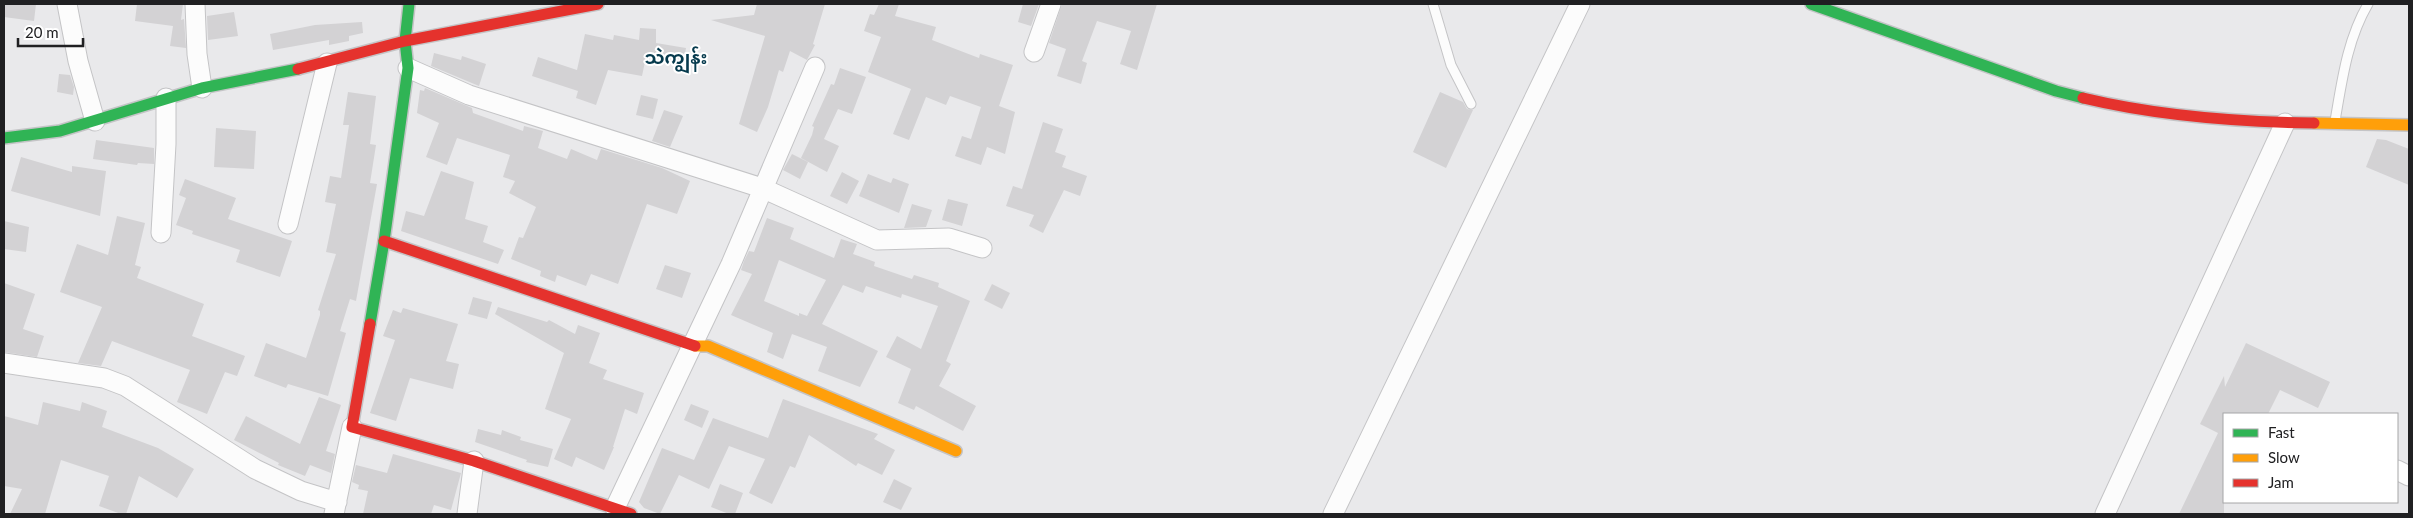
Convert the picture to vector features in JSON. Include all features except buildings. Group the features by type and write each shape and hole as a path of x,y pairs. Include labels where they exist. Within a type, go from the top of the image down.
{"street":[{"path":"67,4 78,61 95,121"},
{"path":"195,4 197,54 202,88"},
{"path":"4,363 104,378 124,386 255,469 335,508 352,427 384,241 408,68 405,41 409,4"},
{"path":"4,138 60,131 202,88 327,63 405,41 598,4"},
{"path":"1034,52 1051,4"},
{"path":"1333,514 1580,4"},
{"path":"1811,4 2056,92 2117,106 2181,115 2285,123 2409,125"},
{"path":"288,224 327,63"},
{"path":"352,427 474,461 623,511 815,67"},
{"path":"408,68 468,95 762,188 877,240 949,238 982,248"},
{"path":"161,233 166,144 166,98"},
{"path":"2105,514 2285,123"},
{"path":"384,241 694,346 708,346 956,451"},
{"path":"466,514 474,461"}],"lane":[{"path":"1433,4 1451,65 1471,104"},
{"path":"2334,124 2346,60 2357,22 2368,4"}],"traffic: fast":[{"path":"370,324 384,241 408,68 405,41 409,4"},
{"path":"1811,4 2056,91 2083,98"},
{"path":"4,138 60,131 202,88 298,69"}],"traffic: slow":[{"path":"2314,123 2409,125"},
{"path":"695,346 708,346 956,451"}],"traffic: jam":[{"path":"298,69 405,41 598,4"},
{"path":"2083,98 2169,114 2256,121 2314,123"},
{"path":"384,241 695,346"},
{"path":"370,324 352,427 474,461 631,514"}],"district":[{"name":"သဲကျွန်း","path":"676,58"}]}
